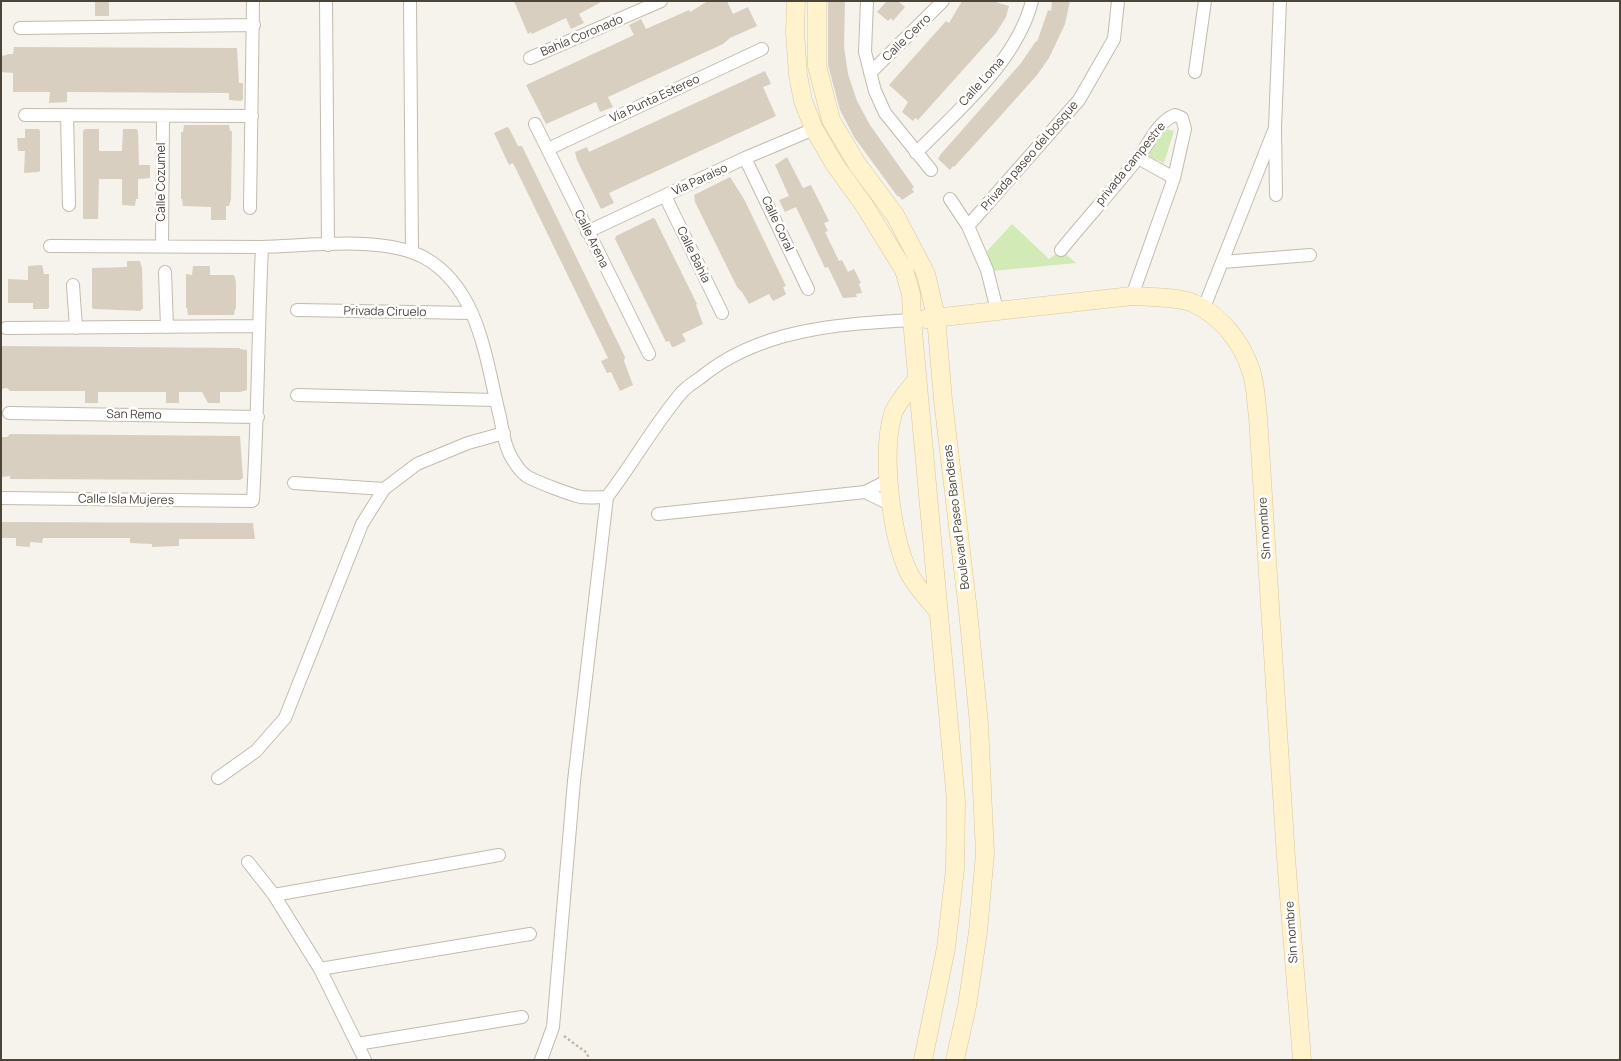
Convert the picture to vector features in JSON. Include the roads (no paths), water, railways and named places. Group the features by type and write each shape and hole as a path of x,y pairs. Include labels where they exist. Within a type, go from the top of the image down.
{"main road":[{"name":"Boulevard Paseo Banderas","path":"796,1 795,32 798,75 803,101 814,129 835,165 864,205 904,270 911,294 917,379 956,802 955,868 946,948 923,1060"},
{"name":"Boulevard Paseo Banderas","path":"817,1 818,66 831,120 857,164 895,215 926,274 936,317 943,400 968,611 979,724 985,854 978,932 967,1006 955,1060"},
{"name":"Sin nombre","path":"912,320 1132,296 1163,298 1192,303 1228,328 1240,346 1252,372 1258,417 1286,858 1302,1060"},
{"path":"917,379 893,412 888,446 889,480 896,535 910,576 938,611"}],"street":[{"path":"250,208 253,1"},
{"path":"326,1 328,245"},
{"path":"410,1 412,252"},
{"name":"Bahía Coronado","path":"530,58 662,1"},
{"path":"867,1 865,52 875,91 885,113 931,170"},
{"name":"Calle Cerro","path":"870,73 943,1"},
{"name":"Calle Loma","path":"916,153 1005,58 1020,35 1032,1"},
{"name":"Privada paseo del bosque","path":"968,226 1079,100 1114,39 1118,1"},
{"path":"1195,72 1205,1"},
{"path":"1276,195 1275,128 1280,1"},
{"path":"20,28 254,25"},
{"name":"Vía Punta Estereo","path":"548,149 762,49"},
{"path":"24,115 252,116"},
{"path":"68,115 68,205"},
{"name":"privada campestre","path":"1060,250 1138,158 1168,118 1175,115 1182,118 1185,129 1174,178 1132,296"},
{"name":"Calle Cozumel","path":"162,246 163,117"},
{"name":"Calle Arena","path":"534,124 649,354"},
{"path":"1203,310 1275,128"},
{"name":"Vía Paraiso","path":"587,232 746,158 814,129"},
{"name":"Calle Coral","path":"746,158 808,289"},
{"path":"1138,158 1174,178"},
{"name":"Calle Bahía","path":"665,196 722,313"},
{"path":"950,199 968,226 987,270 997,310"},
{"path":"50,246 262,247 365,244 390,246 412,252 438,266 450,278 472,313 507,447 514,463 526,476 581,497 607,497"},
{"path":"258,417 262,247"},
{"path":"1222,262 1310,254"},
{"path":"166,272 167,328"},
{"path":"74,285 76,328"},
{"name":"Privada Ciruelo","path":"297,310 472,313"},
{"path":"541,1060 553,1027 574,782 607,497 645,441 683,391 715,365 757,345 800,332 835,326 912,320"},
{"path":"6,328 259,326"},
{"path":"297,395 495,400"},
{"name":"San Remo","path":"9,413 258,417"},
{"name":"Calle Isla Mujeres","path":"1,498 252,502 258,417"},
{"path":"218,778 256,751 285,718 362,524 384,489 417,464 468,444 504,433"},
{"path":"658,514 865,492 889,480"},
{"path":"294,483 384,489"},
{"path":"865,492 892,505"},
{"path":"274,895 499,855"},
{"path":"248,862 274,895 320,969 366,1060"},
{"path":"320,969 530,934"},
{"path":"357,1044 522,1017"}]}
